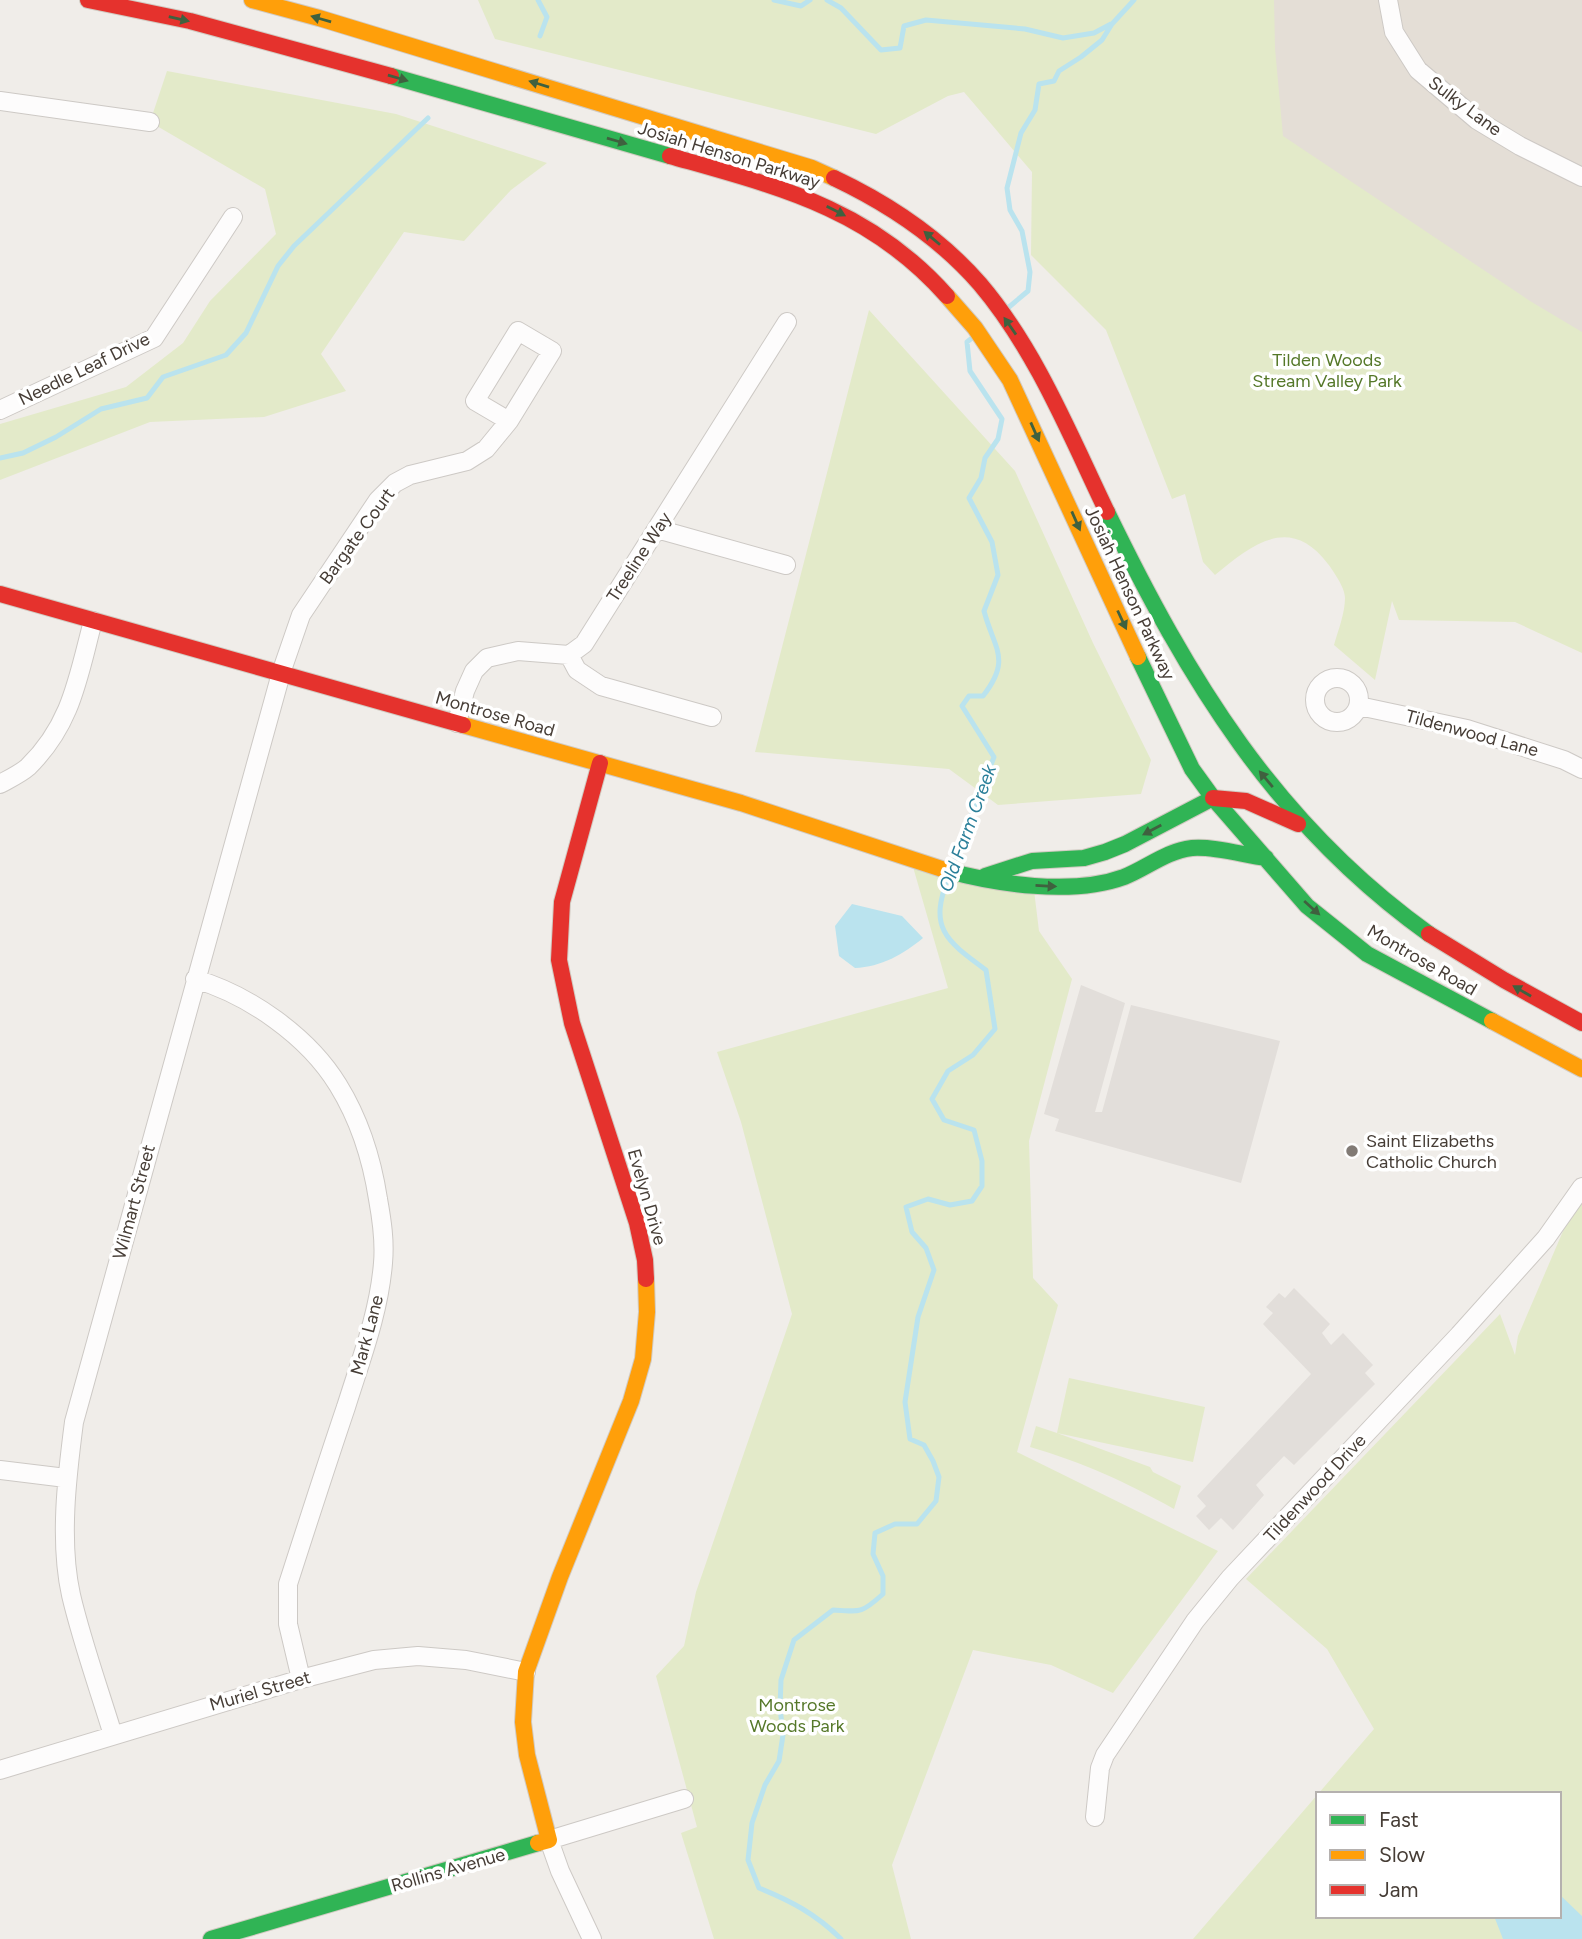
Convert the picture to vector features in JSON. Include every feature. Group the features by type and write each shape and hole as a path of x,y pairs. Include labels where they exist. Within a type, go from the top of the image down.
{"main road":[{"name":"Josiah Henson Parkway","path":"88,0 295,48 795,193 837,211 884,238 923,268 954,302 1010,380 1192,769 1213,799 1266,858"},
{"name":"Josiah Henson Parkway","path":"252,0 330,21 822,171 867,193 905,218 945,250 980,286 1036,367 1184,663 1248,757 1310,831"},
{"name":"Montrose Road","path":"0,594 741,803 911,860 978,879 1047,887 1101,883 1124,877 1173,852 1194,848 1219,849 1266,858 1307,906 1367,954 1582,1069"},
{"name":"Evelyn Drive","path":"549,1840 527,1755 523,1722 526,1672 560,1577 632,1401 643,1359 647,1312 645,1260 638,1223 572,1023 559,960 562,902 600,763"},
{"path":"978,879 1032,861 1084,858 1105,852 1213,799 1227,796 1257,804 1310,831"},
{"name":"Montrose Road","path":"1310,831 1381,898 1449,947 1582,1023"},
{"name":"Rollins Avenue","path":"211,1939 549,1840"}],"street":[{"name":"Sulky Lane","path":"1388,0 1394,33 1418,70 1477,120 1520,146 1582,177"},
{"path":"0,101 150,122"},
{"name":"Needle Leaf Drive","path":"0,410 154,338 233,217"},
{"name":"Treeline Way","path":"569,654 584,644 787,322"},
{"name":"Bargate Court","path":"281,674 301,615 379,500 395,483 410,475 467,461 486,449 509,421 552,351 518,331 475,401 509,421"},
{"path":"657,529 786,565"},
{"path":"0,784 26,768 53,738 71,705 93,621"},
{"path":"457,723 465,691 474,671 487,658 518,651 569,654 577,670 601,686 712,717"},
{"name":"Wilmart Street","path":"113,1735 71,1593 66,1541 66,1478 74,1422 281,674"},
{"name":"Tildenwood Lane","path":"1359,706 1467,729 1564,760 1582,769"},
{"name":"Mark Lane","path":"195,979 223,988 273,1017 308,1048 338,1084 359,1128 374,1171 384,1233 376,1312 288,1584 288,1624 301,1679"},
{"name":"Tildenwood Drive","path":"1095,1817 1100,1768 1105,1755 1195,1620 1230,1578 1460,1335 1546,1238 1582,1187"},
{"path":"0,1470 66,1478"},
{"name":"Muriel Street","path":"0,1770 301,1679 374,1660 418,1656 466,1660 526,1672"},
{"name":"Rollins Avenue","path":"549,1840 684,1799"},
{"path":"549,1840 560,1871 592,1939"}],"shaded area":[{"path":"1233,0 1582,0 1582,358 1197,86"},
{"path":"1081,985 1125,1003 1095,1112 1102,1112 1131,1005 1280,1041 1241,1183 1055,1131 1059,1119 1044,1114"},
{"path":"1294,1288 1330,1324 1322,1333 1331,1345 1343,1333 1373,1365 1365,1373 1375,1384 1294,1465 1284,1456 1256,1485 1264,1495 1233,1530 1221,1518 1209,1530 1196,1516 1206,1506 1197,1496 1311,1374 1263,1324 1273,1313 1266,1307 1279,1293 1285,1298"}],"green space":[{"name":"Tilden Woods Stream Valley Park","path":"478,0 1274,0 1275,48 1283,136 1530,301 1582,332 1582,653 1515,622 1399,620 1392,601 1375,680 1334,645 1344,610 1345,594 1333,571 1314,549 1300,540 1285,537 1271,539 1243,553 1215,575 1203,562 1185,494 1172,499 1106,330 1031,255 1032,172 964,92 948,96 876,134 495,39"},
{"path":"167,71 396,114 547,163 511,190 464,241 404,232 321,354 346,391 264,417 150,422 0,480 0,424 126,387 183,343 210,301 276,234 265,189 150,122"},
{"path":"869,310 1015,471 1093,643 1151,760 1141,794 998,805 949,769 755,752"},
{"name":"Montrose Woods Park","path":"911,860 1033,882 1039,931 1072,979 1029,1141 1033,1278 1058,1305 1017,1452 1218,1551 1113,1693 1051,1665 973,1650 892,1865 911,1939 714,1939 681,1833 697,1827 656,1676 684,1646 696,1592 792,1314 741,1122 717,1052 948,988"},
{"path":"1582,1187 1582,1939 1193,1939 1316,1796 1316,1918 1561,1918 1561,1792 1320,1792 1374,1729 1327,1649 1246,1579 1500,1314 1515,1355 1518,1336"},
{"path":"1069,1378 1205,1407 1193,1462 1057,1433"},
{"path":"1036,1426 1150,1467 1153,1472 1181,1486 1174,1509 1104,1474 1030,1447"}],"water":[{"path":"852,904 902,916 923,938 892,959 855,968 839,956 835,926"},
{"path":"1561,1896 1582,1916 1582,1939 1503,1939 1495,1918 1561,1918"}],"waterway":[{"path":"538,0 547,17 540,36"},
{"path":"774,0 801,6 810,0"},
{"path":"827,0 841,8 881,50 900,48 904,26 926,20 1025,29 1063,38 1094,33 1111,24"},
{"name":"Old Farm Creek","path":"1009,307 1028,291 1030,272 1022,231 1010,210 1007,188 1021,133 1035,110 1039,84 1054,81 1059,71 1102,40 1112,24 1134,0"},
{"path":"0,458 23,453 56,437 101,409 147,398 163,377 226,355 246,333 278,266 294,246 428,118"},
{"name":"Old Farm Creek","path":"953,863 994,757 962,706 969,696 983,696 992,683 999,663 996,645 984,611 998,575 992,542 969,498 981,478 985,458 998,439 1002,419 970,371 967,342 972,338"},
{"name":"Old Farm Creek","path":"841,1939 803,1909 759,1888 748,1860 752,1823 765,1785 779,1761 783,1735 781,1680 794,1640 833,1610 861,1610 883,1594 883,1576 873,1554 875,1533 895,1524 917,1524 936,1501 939,1477 924,1445 910,1439 905,1402 918,1317 934,1270 926,1248 912,1232 906,1207 928,1199 950,1205 972,1201 982,1186 982,1161 974,1130 944,1120 932,1099 948,1071 973,1055 995,1029 986,970 960,950 944,931 940,908 949,876"}],"traffic: fast":[{"path":"391,76 670,156"},
{"path":"1107,512 1170,633 1241,744 1281,796 1325,845 1374,891 1429,934"},
{"path":"1138,657 1192,769 1213,798 1307,906 1367,954 1492,1021"},
{"path":"985,876 1032,861 1084,858 1105,852 1213,798"},
{"path":"945,870 987,880 1058,887 1103,883 1124,877 1165,856 1192,848 1219,849 1266,858"},
{"path":"211,1939 538,1843"}],"traffic: slow":[{"path":"252,0 812,168 834,178"},
{"path":"947,296 975,328 1010,380 1138,657"},
{"path":"463,725 741,803 945,870"},
{"path":"1492,1021 1582,1069"},
{"path":"538,1843 549,1840 527,1755 523,1722 526,1672 560,1577 631,1401 643,1359 647,1312 646,1279"}],"traffic: jam":[{"path":"88,0 190,21 391,76"},
{"path":"670,156 785,191 854,221 886,241 917,266 947,296"},
{"path":"834,178 894,211 931,237 980,284 1035,365 1107,512"},
{"path":"0,594 463,725"},
{"path":"600,763 562,902 559,960 572,1023 637,1223 646,1279"},
{"path":"1213,798 1246,801 1298,824"},
{"path":"1429,934 1582,1023"}],"place":[{"name":"Saint Elizabeths Catholic Church","path":"1352,1151"}]}
